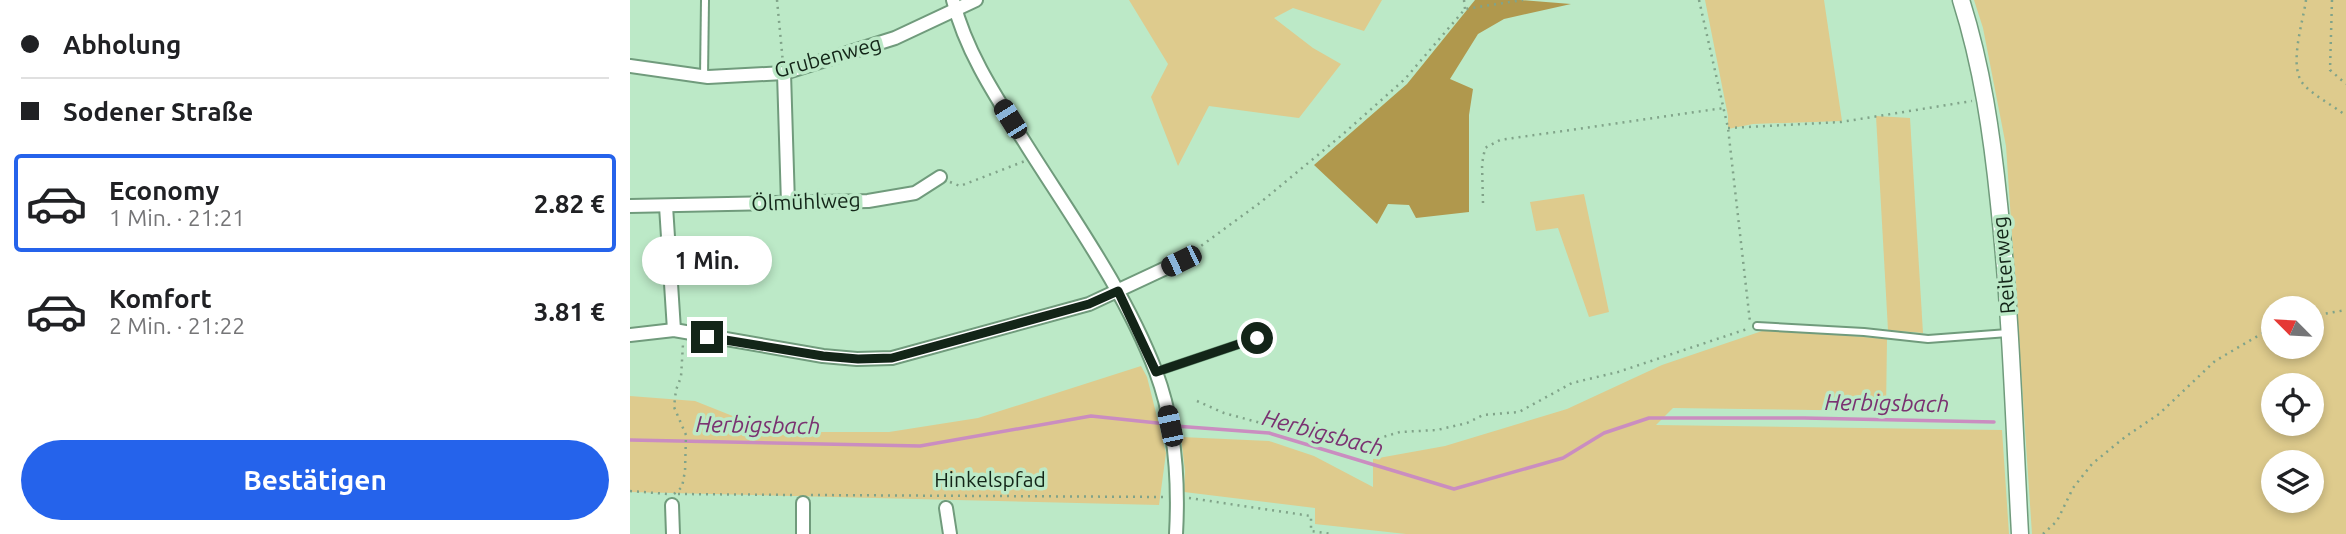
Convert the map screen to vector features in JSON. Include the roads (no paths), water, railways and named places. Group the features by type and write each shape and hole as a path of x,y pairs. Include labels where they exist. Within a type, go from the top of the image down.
{"street":[{"name":"Grubenweg","path":"630,66 704,77 784,73 895,38 954,5 976,0"},
{"name":"Reiterweg","path":"1961,0 1986,99 2004,245 2020,534"},
{"path":"954,5 986,80 1118,291 1156,372 1173,442 1178,497 1176,534"},
{"path":"784,73 788,204"},
{"name":"Ölmühlweg","path":"630,206 868,201 915,193 940,177"},
{"path":"666,206 679,332"},
{"path":"630,335 679,332 823,356 892,358 1089,304 1181,261"},
{"path":"673,499 673,534"},
{"path":"803,503 803,534"},
{"path":"946,508 950,534"}],"lane":[{"path":"704,77 705,0"},
{"path":"1756,326 1864,332 1928,340 2010,332"},
{"path":"1156,372 1257,338"}],"waterway":[{"name":"Herbigsbach","path":"630,440 920,446 1091,416 1167,424"},
{"name":"Herbigsbach","path":"1175,426 1269,433 1454,489 1563,458 1604,433 1649,418 1994,422"}]}
